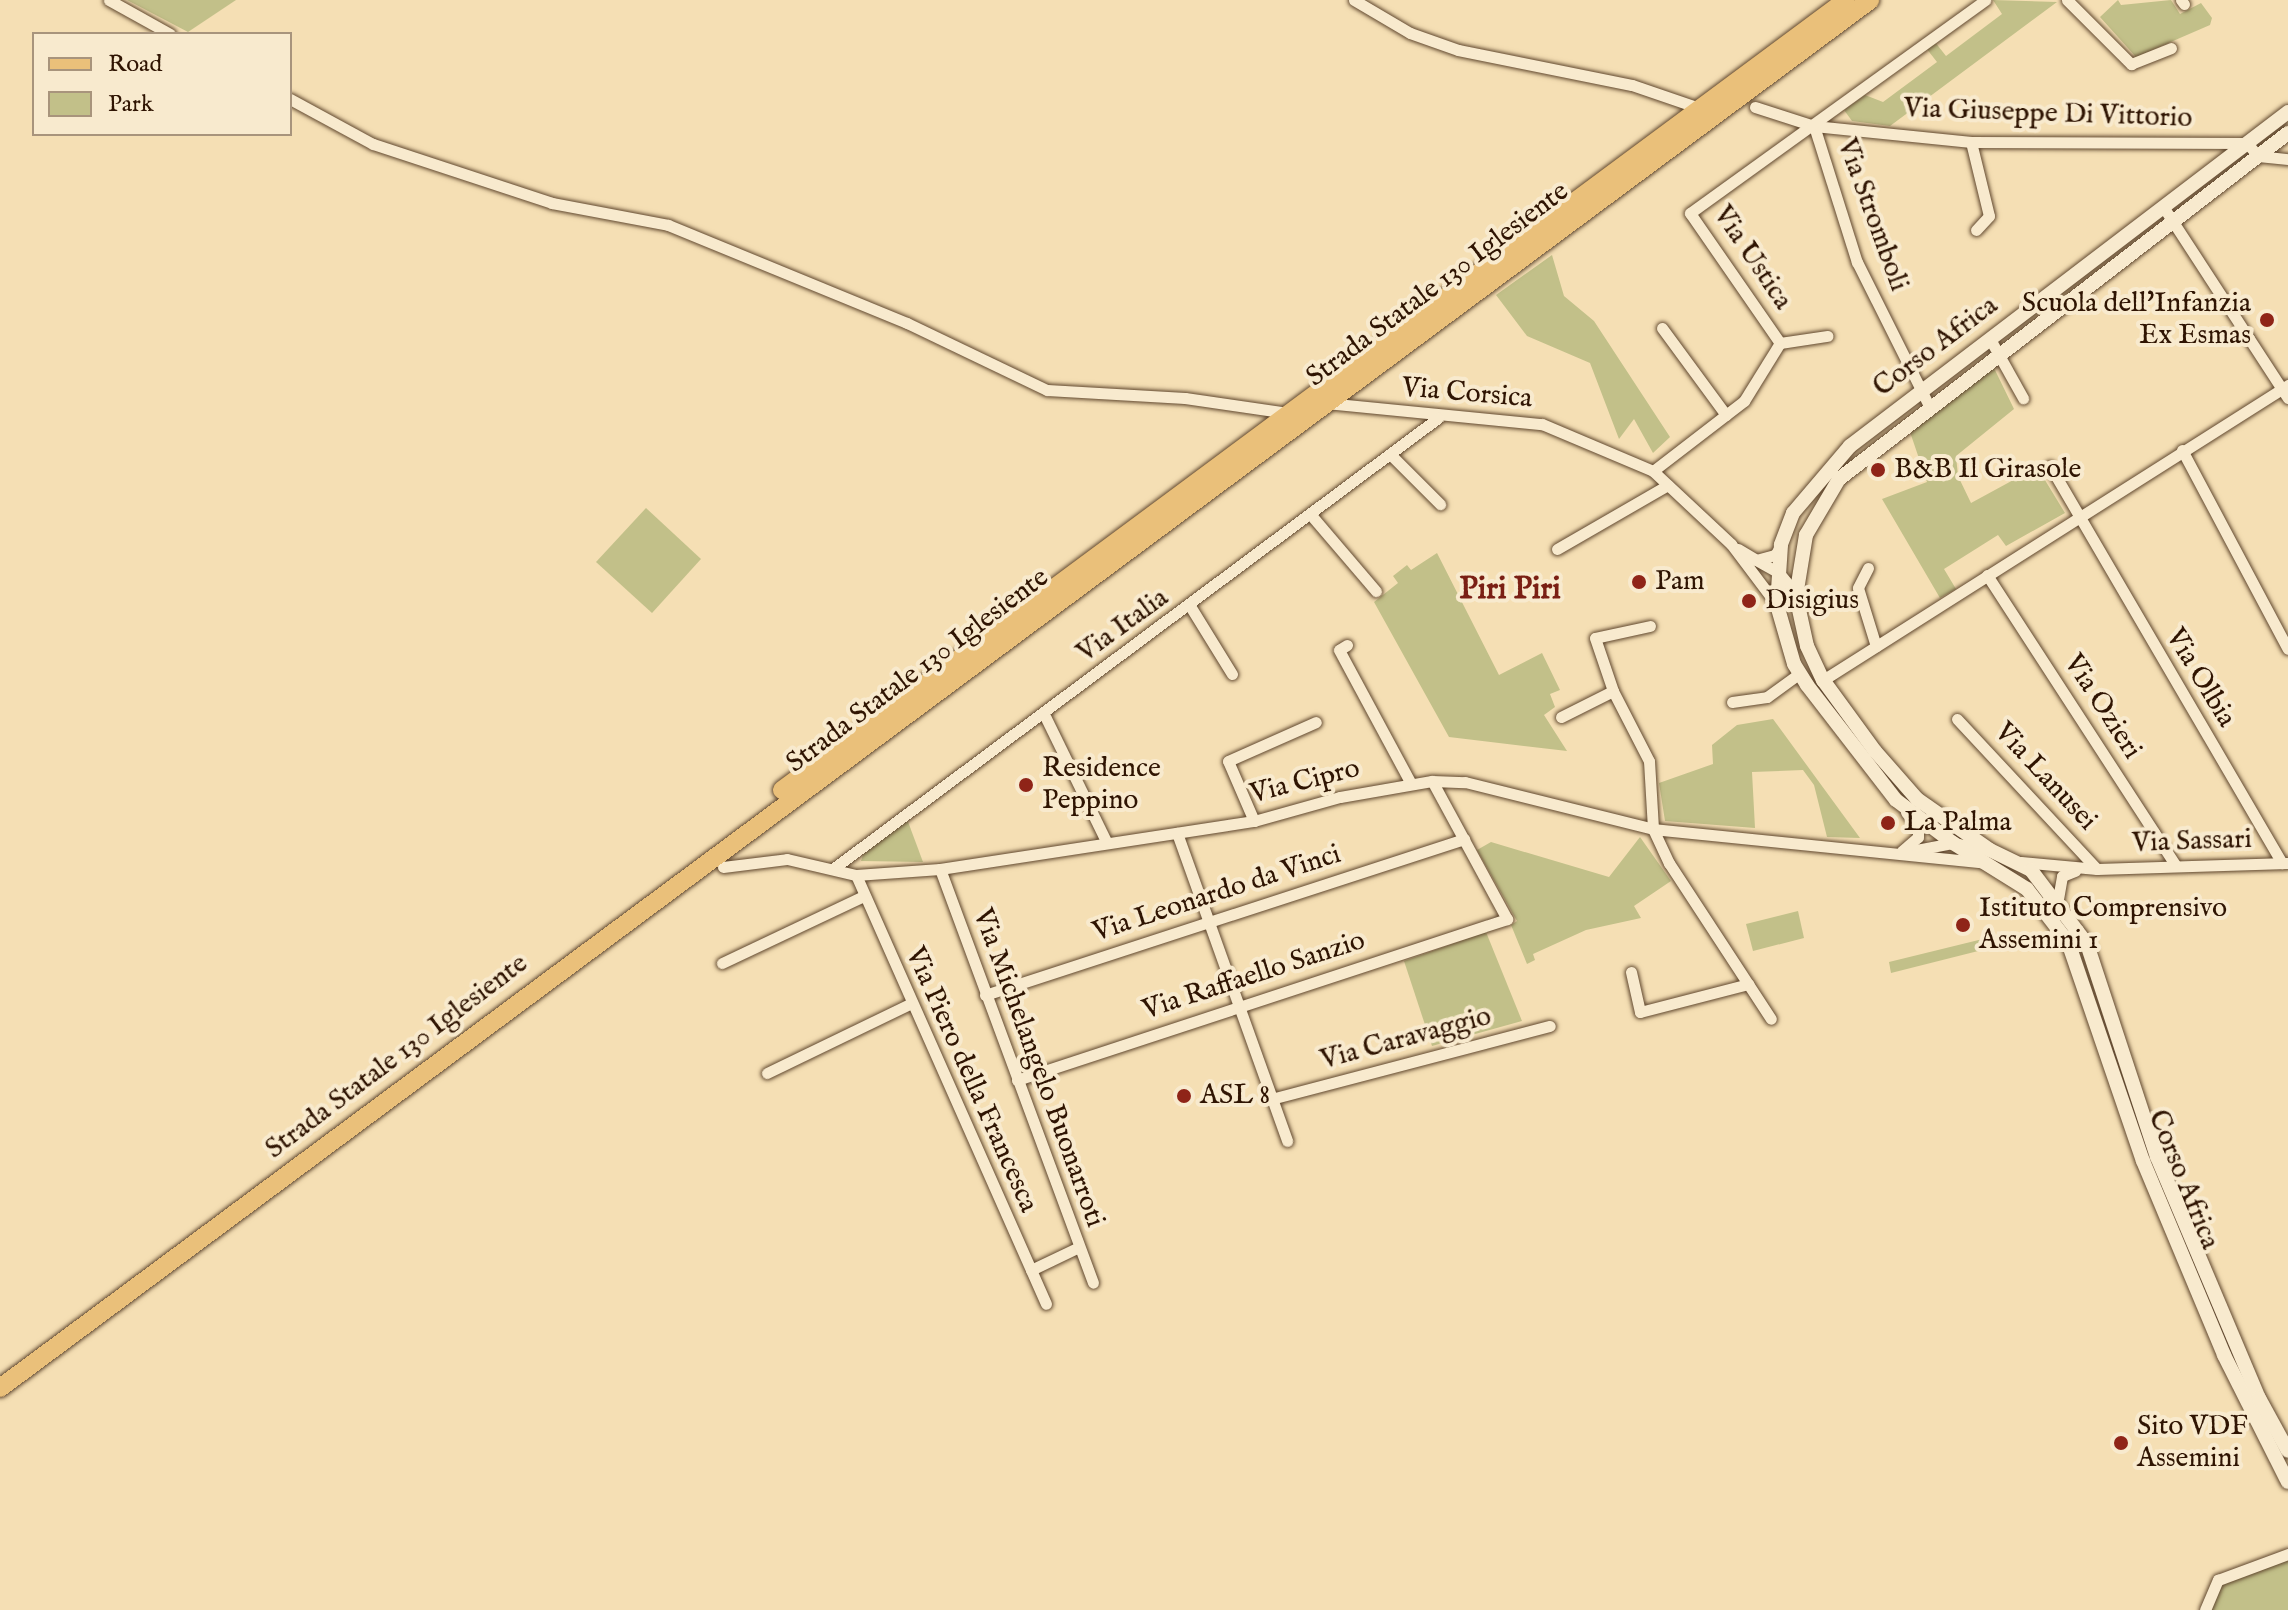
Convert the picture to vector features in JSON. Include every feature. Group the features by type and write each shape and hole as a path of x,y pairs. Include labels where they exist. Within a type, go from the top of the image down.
{"main road":[{"name":"Strada Statale 130 Iglesiente","path":"0,1373 1846,0"},
{"name":"Strada Statale 130 Iglesiente","path":"0,1388 1870,0"}],"street":[{"path":"109,0 166,32"},
{"path":"1354,0 1410,33 1458,50 1632,85 1699,108"},
{"path":"1814,126 1985,0"},
{"path":"2067,0 2131,64 2171,48"},
{"path":"292,100 373,144 552,203 668,225 907,323 1047,390 1185,398 1288,413"},
{"name":"Via Giuseppe Di Vittorio","path":"1755,107 1814,126 1971,142 2247,143"},
{"name":"Corso Africa","path":"2288,112 2247,143 2168,214 1998,354 1839,479 1819,507 1806,535 1796,593 1807,646 1823,680 1917,799 2035,897 2068,942 2143,1161 2224,1355 2288,1482"},
{"name":"Via Ustica","path":"1653,471 1744,401 1780,343 1690,213 1814,126"},
{"name":"Via Stromboli","path":"1814,126 1857,262 1929,406"},
{"name":"Corso Africa","path":"2288,133 1990,339 1850,446 1793,513 1781,545 1777,605 1800,673 1896,800 1953,843 1990,861 2016,862 2036,875 2058,899 2087,944 2157,1157 2259,1398 2288,1451"},
{"path":"1971,142 1989,216 1976,230"},
{"path":"2247,143 2258,156 2288,159"},
{"path":"2168,214 2285,386 2288,398"},
{"path":"1662,328 1726,415"},
{"path":"1780,343 1827,336"},
{"path":"1990,339 2023,398"},
{"path":"1823,680 2285,386"},
{"name":"Via Corsica","path":"1325,403 1438,418 1542,424 1653,471 1731,544 1777,605"},
{"name":"Via Italia","path":"834,868 852,850 1044,714 1438,418"},
{"path":"2182,450 2288,649"},
{"path":"1390,454 1440,504"},
{"name":"Via Olbia","path":"2050,466 2076,518 2285,863"},
{"path":"1557,549 1668,485"},
{"path":"1311,515 1376,591"},
{"path":"1731,544 1779,573"},
{"path":"1756,560 1775,555 1781,545"},
{"path":"1868,568 1858,588 1876,646"},
{"name":"Corso Africa","path":"1779,573 1796,593"},
{"name":"Via Ozieri","path":"1987,575 2176,866"},
{"path":"1190,606 1232,674"},
{"path":"1650,626 1595,638 1613,691 1649,761 1653,829 1771,1019"},
{"path":"1347,645 1339,650 1410,782"},
{"path":"1732,702 1767,697 1800,673"},
{"path":"1561,717 1613,691"},
{"path":"1044,714 1106,841"},
{"name":"Via Lanusei","path":"1957,719 2097,869"},
{"path":"1254,821 1228,761 1316,722"},
{"path":"1432,781 1464,839"},
{"name":"Via Cipro","path":"723,867 787,859 856,875 940,869 1106,841 1254,821 1410,782 1432,781 1465,782 1653,829 1990,861"},
{"path":"1896,800 1918,827 1918,837 1898,853"},
{"path":"1177,833 1275,1098 1287,1141"},
{"name":"Via Raffaello Sanzio","path":"1017,1080 1507,919 1464,839"},
{"name":"Via Leonardo da Vinci","path":"985,995 1464,839"},
{"name":"Via Cipro","path":"1898,853 1953,843"},
{"name":"Via Sassari","path":"1990,861 2036,875 2097,869 2285,863"},
{"name":"Via Sassari","path":"2016,862 2097,869"},
{"name":"Via Michelangelo Buonarroti","path":"940,869 1093,1283"},
{"path":"2058,899 2062,876 2075,871"},
{"name":"Via Piero della Francesca","path":"856,875 910,1004 1046,1304"},
{"path":"2035,897 2036,875"},
{"path":"722,963 864,896"},
{"path":"1631,972 1640,1012 1748,984"},
{"path":"767,1073 910,1004"},
{"name":"Via Caravaggio","path":"1275,1098 1550,1026"},
{"path":"1031,1270 1079,1247"},
{"path":"2205,1610 2218,1580 2288,1554"}],"green space":[{"path":"127,0 236,0 188,32"},
{"path":"1993,0 2057,2 1890,126 1852,121 1844,110 1865,95 1883,102 1937,62 1926,48 1935,42 1946,56 2002,14"},
{"path":"2118,0 2121,5 2171,0 2180,14 2201,3 2212,18 2210,25 2136,57 2100,17"},
{"path":"1552,255 1564,296 1594,321 1670,437 1653,453 1634,419 1619,439 1590,363 1527,336 1496,295"},
{"path":"1994,368 2014,409 1956,456 1958,476 1971,503 2037,467 2065,513 2006,546 1998,535 1944,569 1956,589 1940,598 1882,499 1927,482 1910,432"},
{"path":"646,508 701,559 652,613 596,562"},
{"path":"1437,553 1499,675 1542,653 1560,690 1550,694 1555,707 1544,715 1567,751 1449,737 1374,602 1398,583 1393,576 1407,565 1411,570"},
{"path":"1773,719 1860,838 1827,837 1814,785 1803,770 1752,772 1755,828 1665,821 1659,783 1713,764 1712,745 1737,725"},
{"path":"907,819 923,862 861,861 864,852"},
{"path":"1640,837 1671,881 1634,906 1641,918 1586,930 1533,954 1535,960 1527,964 1511,925 1517,921 1477,850 1491,842 1609,877"},
{"path":"1798,911 1804,938 1753,951 1746,924"},
{"path":"1486,932 1522,1021 1432,1046 1404,961"},
{"path":"1995,936 1998,946 1891,973 1889,962"},
{"path":"2288,1560 2288,1610 2209,1610 2223,1582"}],"place":[{"name":"Scuola dell'Infanzia Ex Esmas","path":"2267,320"},
{"name":"B&B Il Girasole","path":"1878,470"},
{"name":"Pam","path":"1639,582"},
{"name":"Disigius","path":"1749,601"},
{"name":"Residence Peppino","path":"1026,785"},
{"name":"La Palma","path":"1888,823"},
{"name":"Istituto Comprensivo Assemini 1","path":"1963,925"},
{"name":"ASL 8","path":"1184,1096"},
{"name":"Sito VDF Assemini","path":"2121,1443"}],"district":[{"name":"Piri Piri","path":"1510,590"}]}
